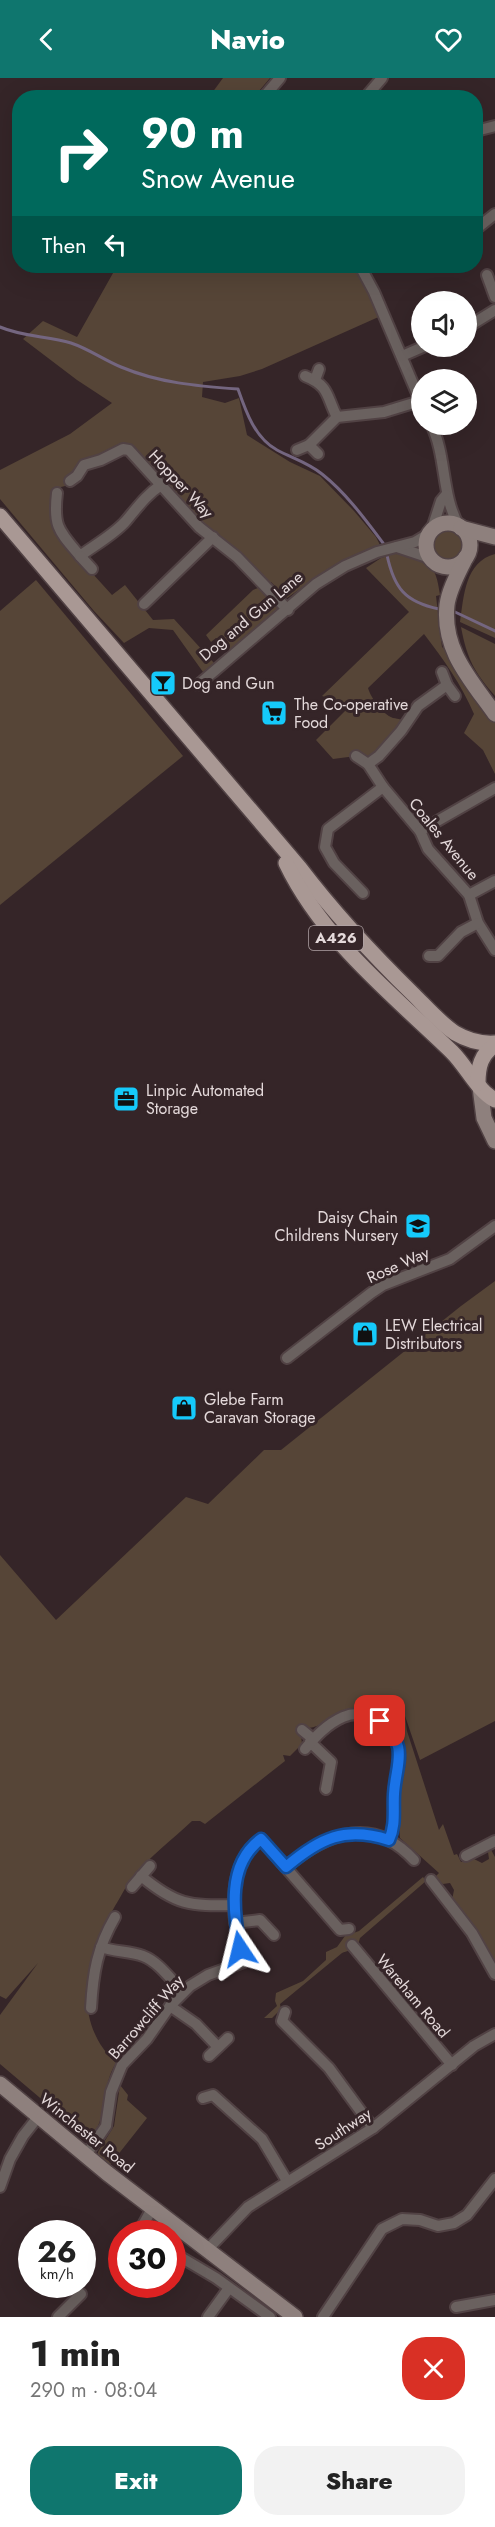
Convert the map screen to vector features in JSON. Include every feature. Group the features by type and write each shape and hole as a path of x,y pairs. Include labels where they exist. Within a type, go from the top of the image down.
{"main road":[{"name":"A426","path":"0,516 366,946 440,1021 466,1038 485,1044 495,1044"},
{"name":"A426","path":"277,843 290,870 343,947 413,1018 451,1052 479,1085"},
{"path":"495,1044 485,1053 481,1061 479,1085 495,1100"}],"street":[{"path":"372,90 382,78"},
{"path":"483,223 495,213"},
{"path":"363,273 411,378"},
{"path":"487,275 495,297"},
{"path":"477,321 495,310"},
{"path":"402,356 411,352"},
{"path":"319,369 310,378 329,393 337,417"},
{"path":"297,450 309,445 322,429 337,417 384,412 411,405"},
{"path":"434,435 441,459 446,495 460,527 469,540 467,556 447,603"},
{"path":"309,445 318,453"},
{"name":"Hopper Way","path":"70,481 77,476 84,465 101,460 123,448 129,450 199,527 237,557 288,610"},
{"path":"80,556 120,527 141,501 161,484"},
{"path":"57,493 54,514 57,526 92,569"},
{"path":"446,495 441,501 426,547 435,561 447,603 448,629 456,658 495,714"},
{"path":"430,532 435,527 447,523 495,537"},
{"name":"Dog and Gun Lane","path":"198,685 316,584 345,566 394,547 415,542 430,532"},
{"path":"144,604 213,537"},
{"path":"394,547 435,561 457,565 467,556 495,544"},
{"path":"442,672 455,696"},
{"path":"368,764 379,756 401,732 418,706 447,685"},
{"name":"Coales Avenue","path":"357,756 368,764 383,787 420,831 428,849 469,895 478,923 495,950"},
{"path":"363,893 358,880 334,863 325,847 328,829 383,787"},
{"path":"420,831 495,788"},
{"path":"469,895 495,881"},
{"path":"429,956 438,956 461,933 478,923"},
{"path":"479,1085 484,1118 494,1131"},
{"name":"Rose Way","path":"287,1358 383,1285 450,1259 495,1226"},
{"path":"309,1743 331,1724 351,1714 373,1718 388,1727 398,1744 400,1762 394,1792 393,1831 389,1840"},
{"path":"302,1730 309,1743 331,1762 326,1790"},
{"path":"349,1929 340,1930 286,1867 322,1842 344,1833 365,1834 389,1840 402,1848 414,1860"},
{"name":"Barrowcliff Way","path":"86,2155 106,2126 111,2092 122,2065 147,2039 170,2006 199,1980 244,1962 235,1923 234,1905 240,1865 250,1849 261,1839 286,1867"},
{"path":"466,1856 481,1854 495,1841"},
{"path":"132,1887 150,1866"},
{"path":"141,1876 162,1894 178,1902 195,1905 234,1905"},
{"path":"431,1880 446,1891 495,1974"},
{"path":"91,2008 93,1969 115,1917"},
{"path":"235,1923 260,1920 274,1935"},
{"name":"Wareham Road","path":"352,1946 452,2064"},
{"path":"101,1947 152,1960 183,1992"},
{"path":"170,2006 196,2024 218,2047"},
{"path":"280,2019 329,2068 374,2128"},
{"name":"Southway","path":"208,2249 248,2206 374,2128 474,2046 495,2034"},
{"path":"209,2056 228,2038"},
{"name":"Winchester Road","path":"0,2084 86,2155 295,2317"},
{"path":"210,2092 262,2139 287,2181"},
{"path":"0,2187 5,2157 38,2117"},
{"path":"323,2317 382,2229 402,2219 420,2220 438,2226 454,2223 467,2215 495,2179"},
{"path":"145,2220 153,2207"},
{"path":"186,2261 270,2317"},
{"path":"208,2317 229,2288"},
{"path":"60,2316 77,2298"},
{"path":"456,2307 495,2300"}],"shaded area":[{"path":"223,78 270,78 260,90 214,90"},
{"path":"113,273 363,273 383,315 262,369 240,376 203,382 202,397 225,403 239,398 247,435 290,462 320,476 354,511 376,537 381,547 305,588 303,587 287,598 199,523 174,494 176,492 145,458 109,449 97,456 69,485 53,489 51,516 58,536 89,575 92,573 112,595 125,585 153,620 174,619 214,663 203,672 173,630 149,628 124,643 94,611 0,499 0,470 70,434 112,403 23,339 43,321 77,337"},
{"path":"448,529 459,534 464,545 459,556 448,561 437,556 432,545 437,534"},
{"path":"396,553 423,559 433,569 440,595 436,596 442,647 456,658 495,714 495,774 483,750 464,733 474,714 464,692 424,634 368,688 374,701 385,713 407,723 368,764 356,756 333,759 316,740 351,705 322,696 409,612 366,568 381,558"},
{"path":"495,554 495,638 460,622 465,591 472,572 477,564"},
{"path":"36,580 183,756 0,905 0,611"},
{"path":"258,588 279,610 229,651 216,638 211,642 206,635 253,590"},
{"path":"461,627 495,644 495,696 472,664"},
{"path":"495,1281 495,1721 420,1760 405,1716 407,1731 439,1830 443,1824 454,1855 457,1854 461,1862 472,1858 482,1863 489,1859 490,1848 495,1857 495,1967 452,1900 454,1890 450,1883 443,1884 434,1878 439,1873 400,1838 399,1792 406,1760 401,1737 389,1722 372,1713 353,1709 341,1712 319,1725 307,1728 301,1735 302,1744 290,1756 283,1755 285,1761 205,1824 192,1821 146,1863 127,1885 97,1945 87,1986 92,2027 101,2046 116,2063 108,2081 98,2125 94,2133 85,2136 0,2064 0,2015 38,1963 6,1999 0,1996 0,1555 56,1620 186,1497 208,1504 264,1450 281,1450"},
{"path":"423,1877 426,1881 360,1938 356,1947 342,1953 280,2004 281,2009 272,2018 264,2018 277,2006 276,1993 303,1981 326,1960 326,1952 337,1947 345,1936 359,1931"},
{"path":"120,2085 128,2095 127,2100 147,2118 109,2166 98,2156 98,2152 114,2126"}],"waterway":[{"path":"0,327 18,333 71,343 121,367 150,377 193,385 238,389 248,415 263,439 277,450 312,467 331,481 383,543"},
{"path":"387,555 393,576 403,592 409,598 439,609"},
{"path":"455,612 495,631"}],"place":[{"name":"Dog and Gun","path":"163,683"},
{"name":"The Co-operative Food","path":"274,713"},
{"name":"Linpic Automated Storage","path":"126,1099"},
{"name":"Daisy Chain Childrens Nursery","path":"418,1226"},
{"name":"LEW Electrical Distributors","path":"365,1334"},
{"name":"Glebe Farm Caravan Storage","path":"184,1408"}],"route":[{"path":"240,1949 234,1915 238,1873 243,1858 261,1839 286,1867 297,1857 322,1842 344,1833 354,1832 389,1840 393,1831 395,1782 400,1762 398,1744 388,1727 380,1721"}]}
